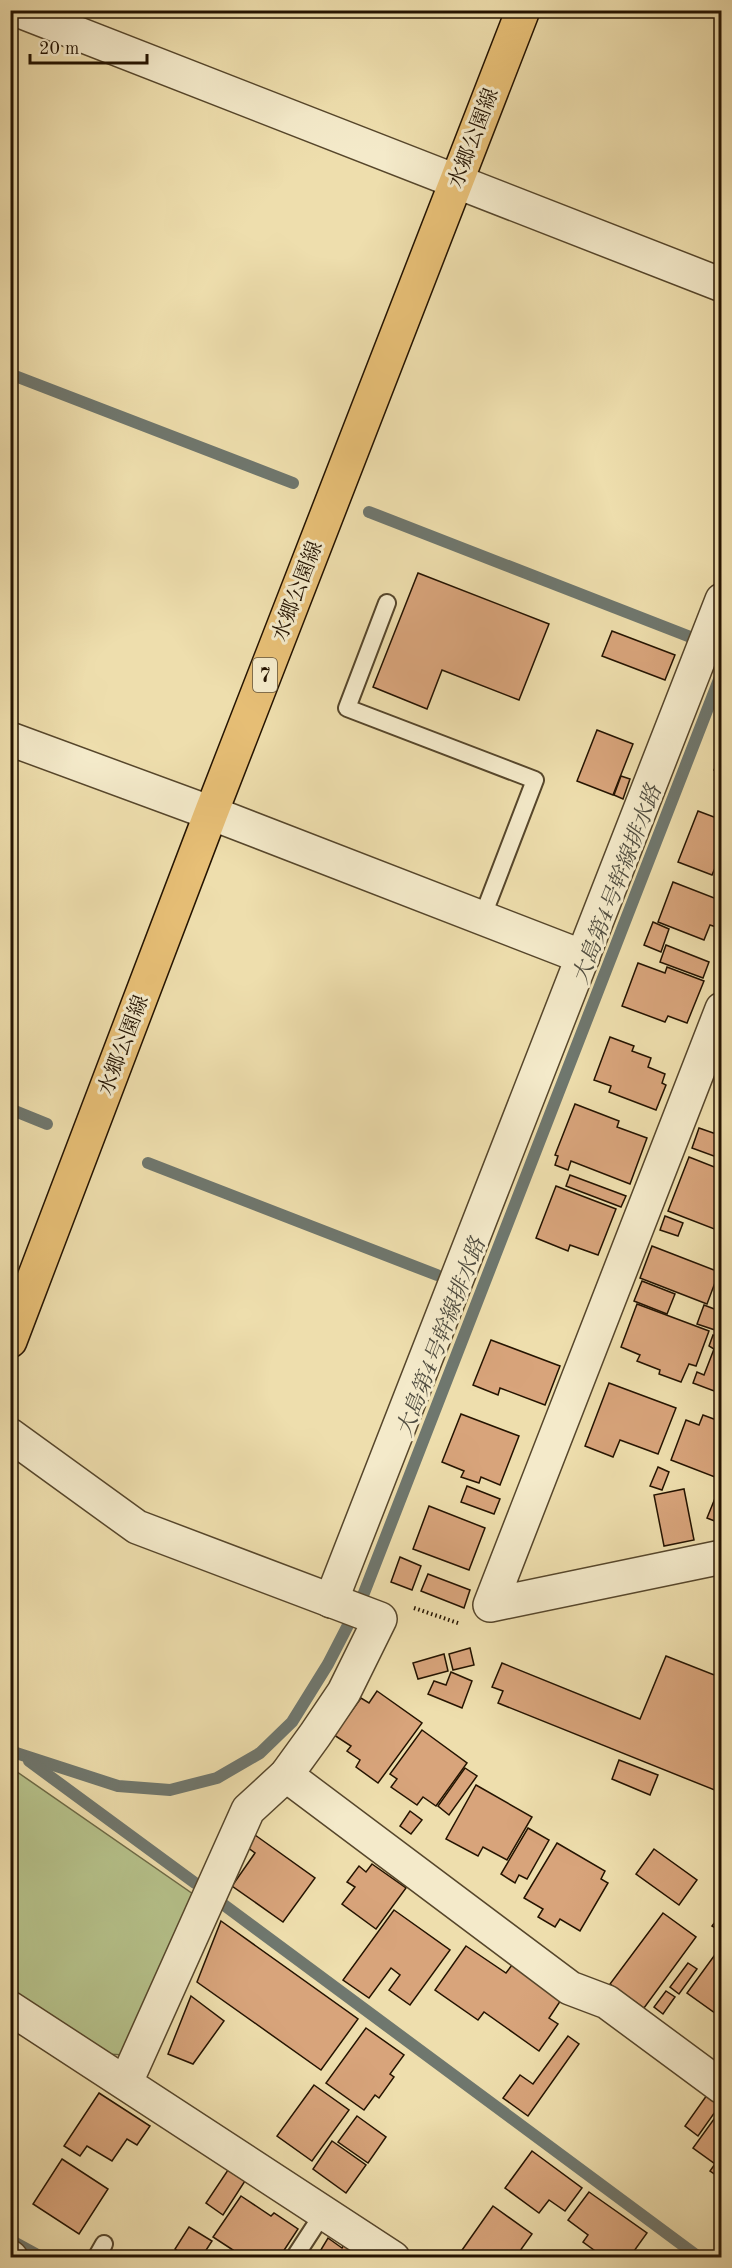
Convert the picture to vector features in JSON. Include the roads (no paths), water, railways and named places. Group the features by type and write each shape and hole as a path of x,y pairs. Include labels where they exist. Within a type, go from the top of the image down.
{"main road":[{"name":"水郷公園線","path":"10,1341 211,813 523,10"}],"street":[{"path":"17,10 722,285"},
{"path":"334,1602 722,600"},
{"path":"10,738 583,957"},
{"path":"722,1009 490,1605 722,1557"},
{"path":"10,1435 137,1527 375,1618 344,1692 286,1775 248,1810 126,2082"},
{"path":"286,1775 570,1988 607,2002 722,2086"},
{"path":"10,2008 393,2258"}],"lane":[{"path":"387,603 347,708 535,780 482,918"},
{"path":"294,2258 324,2212"}],"waterway":[{"path":"10,374 293,483"},
{"path":"369,512 693,638"},
{"name":"大島第4号幹線排水路","path":"10,1751 118,1786 170,1790 217,1778 260,1753 292,1722 328,1664 362,1598 722,672"},
{"path":"10,1109 47,1124"},
{"path":"148,1163 437,1275"},
{"path":"29,1761 195,1883"},
{"path":"220,1902 700,2258"},
{"path":"10,2240 43,2258"}]}
